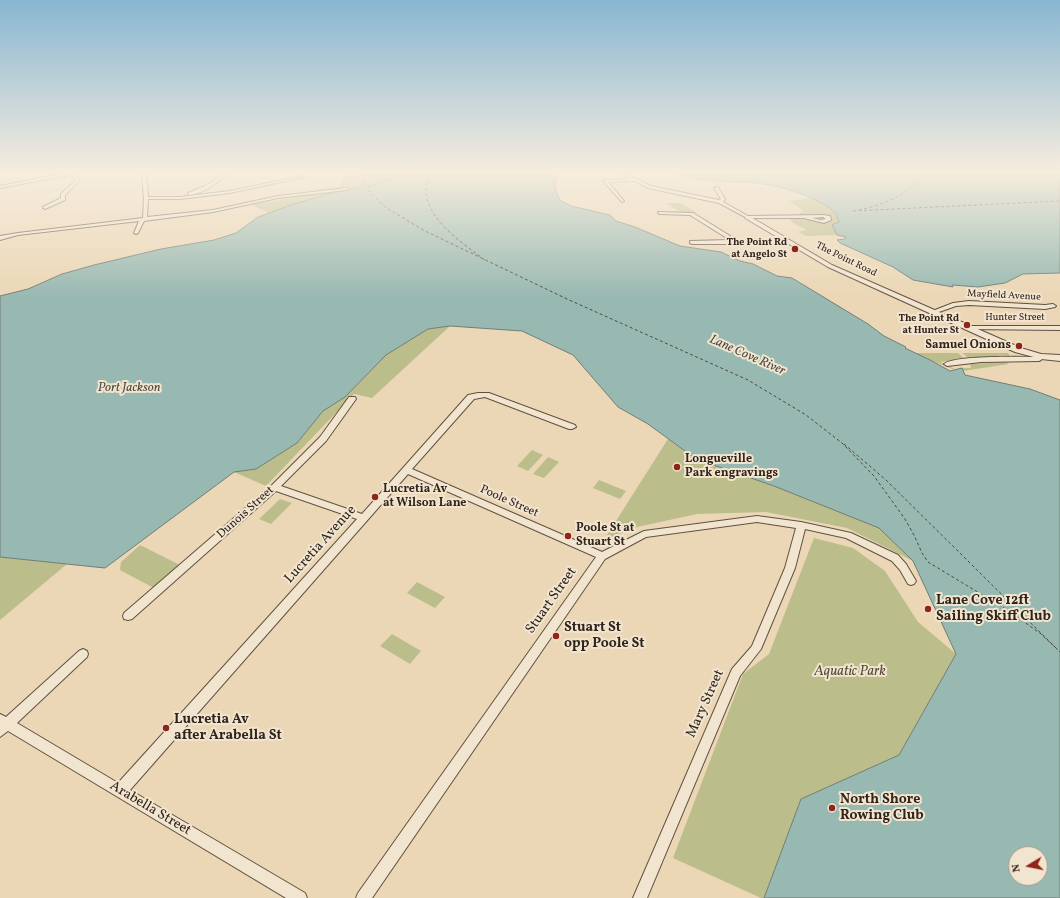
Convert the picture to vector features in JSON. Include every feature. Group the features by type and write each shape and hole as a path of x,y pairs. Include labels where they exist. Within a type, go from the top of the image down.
{"street":[{"path":"136,234 144,219 144,214"},
{"path":"0,238 18,234 189,214"},
{"path":"688,214 691,214 735,241"},
{"name":"The Point Road","path":"741,214 830,266 1018,350 1041,356 1060,358"},
{"path":"747,217 806,217"},
{"path":"692,242 788,242"},
{"name":"Mayfield Avenue","path":"933,312 955,304 969,303 1044,307 1053,306"},
{"name":"Hunter Street","path":"969,328 1060,328"},
{"path":"947,364 998,359 1039,359 1041,356"},
{"name":"Lucretia Avenue","path":"120,791 471,397 486,395 572,427"},
{"name":"Dunois Street","path":"128,616 275,487 323,439 352,399"},
{"name":"Poole Street","path":"407,470 602,556"},
{"path":"275,487 364,518"},
{"name":"Stuart Street","path":"363,898 602,556 644,534 757,519 801,525 848,535 895,558 903,567 911,581"},
{"name":"Mary Street","path":"640,898 736,673 756,649 790,568 801,525"},
{"path":"2,725 83,654"},
{"name":"Arabella Street","path":"2,725 120,791 300,898"}],"green space":[{"path":"835,214 839,222 832,225 837,235 806,236 798,232 807,230 793,223 787,215"},
{"path":"450,326 372,398 354,394 266,486 234,472 256,469 297,443 323,411 345,397 386,355 428,329"},
{"path":"914,353 958,353 965,359 940,362 955,369 952,369"},
{"path":"962,353 1008,353 1010,356 970,359"},
{"path":"1006,362 1009,364 963,371 962,368 971,368 970,364"},
{"path":"668,439 696,459 774,486 879,527 913,561 847,528 766,512 697,514 637,527 604,540"},
{"path":"532,450 543,455 528,471 517,466"},
{"path":"548,457 559,462 544,478 533,474"},
{"path":"599,480 626,491 620,499 593,488"},
{"path":"280,499 292,503 271,524 259,519"},
{"name":"Aquatic Park","path":"814,538 853,548 885,571 918,622 956,654 899,755 801,799 764,898 761,898 673,858 743,674 769,654"},
{"path":"140,545 182,566 158,585 152,587 120,570 121,562"},
{"path":"0,557 67,564 0,620"},
{"path":"417,582 445,597 435,608 407,593"},
{"path":"392,634 421,651 410,664 380,646"}],"water":[{"name":"Port Jackson","path":"266,214 605,214 610,215 616,221 635,227 680,246 721,252 740,261 753,264 777,276 792,278 868,324 884,336 950,371 962,368 965,375 1030,389 1060,400 1060,898 764,898 801,799 899,755 956,654 913,561 879,528 774,486 696,459 648,424 618,407 573,355 522,331 450,326 428,329 386,355 345,397 323,411 297,443 256,469 234,472 105,568 0,557 0,296 28,289 62,274 94,265 161,249 214,240 236,233 258,217"},
{"path":"835,214 1060,214 1060,273 1023,274 1005,283 978,287 952,285 953,287 913,280 893,267 840,243 837,240 845,239 846,237 837,235 832,225 839,222"}],"ferry route":[{"path":"396,214 423,230 483,259"},
{"path":"434,214 447,230 483,259"},
{"path":"483,259 567,299 748,380 806,415 842,443 874,476 905,519 928,562 1009,611 1041,634 1060,652"},
{"path":"844,444 886,480 1056,648"}],"place":[{"name":"The Point Rd at Angelo St","path":"795,249"},
{"name":"The Point Rd at Hunter St","path":"967,325"},
{"name":"Samuel Onions","path":"1019,346"},
{"name":"Longueville Park engravings","path":"677,467"},
{"name":"Lucretia Av at Wilson Lane","path":"375,497"},
{"name":"Poole St at Stuart St","path":"568,536"},
{"name":"Lane Cove 12ft Sailing Skiff Club","path":"928,609"},
{"name":"Stuart St opp Poole St","path":"556,636"},
{"name":"Lucretia Av after Arabella St","path":"166,728"},
{"name":"North Shore Rowing Club","path":"832,808"}],"water label":[{"name":"Lane Cove River","path":"747,356"}]}
